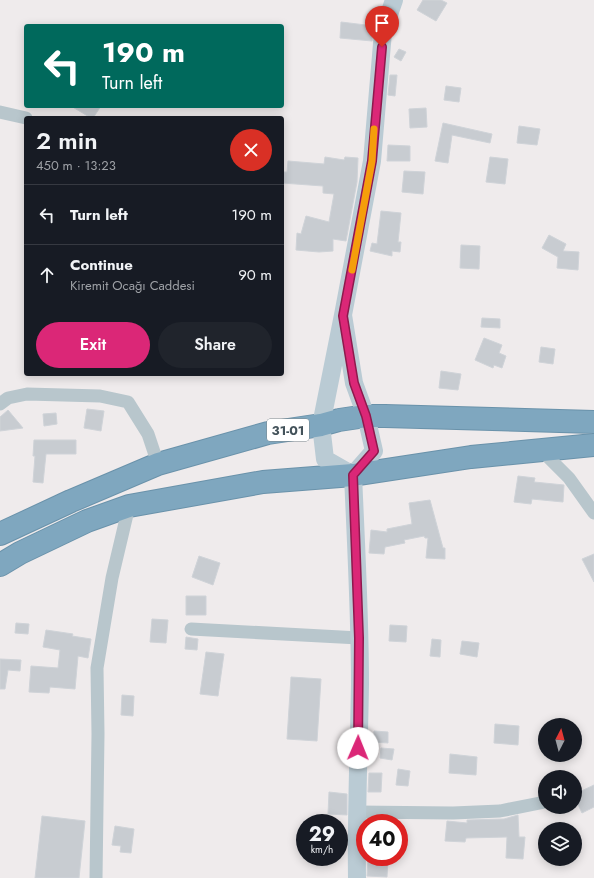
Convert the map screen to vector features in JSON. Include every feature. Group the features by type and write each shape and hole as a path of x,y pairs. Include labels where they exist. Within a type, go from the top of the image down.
{"highway":[{"name":"31-01","path":"0,534 71,501 158,464 268,433 366,416 594,422"},
{"path":"0,565 20,553 87,521 130,506 263,482 353,475 471,457 594,445"}],"street":[{"path":"353,475 325,459 321,425 372,161 383,32 394,0"},
{"path":"0,112 24,118"},
{"path":"343,316 354,383 366,416 374,451 353,475 359,638 356,812 357,878"},
{"path":"0,404 8,398 27,394 100,396 128,402 148,434 158,464"},
{"path":"541,450 569,478 594,513"},
{"path":"96,878 98,734 97,668 112,578 130,506"},
{"path":"191,629 359,638"},
{"path":"356,812 453,813 500,811 538,803"}],"building":[{"path":"423,0 441,0 447,3 436,21 417,10"},
{"path":"341,22 374,26 372,41 340,38"},
{"path":"399,49 406,52 401,61 394,57"},
{"path":"390,75 397,75 395,96 388,95"},
{"path":"446,86 461,88 459,102 444,100"},
{"path":"74,108 100,108 94,116 88,116"},
{"path":"426,108 427,127 410,128 409,109"},
{"path":"443,123 492,134 490,143 452,135 448,163 435,161"},
{"path":"519,126 540,129 537,145 517,143"},
{"path":"388,145 410,146 410,161 387,161"},
{"path":"325,157 344,160 345,157 358,158 357,182 346,241 333,239 333,251 319,252 296,250 297,233 301,234 306,216 329,222 334,194 323,193 323,186 284,183 284,172 287,172 288,161 324,164"},
{"path":"490,157 508,159 505,184 486,182"},
{"path":"404,171 425,172 423,194 402,192"},
{"path":"381,211 401,213 398,242 401,242 400,252 392,251 392,256 370,251 372,243 377,244"},
{"path":"549,235 566,244 563,251 579,252 578,270 557,268 558,257 542,248"},
{"path":"461,245 480,246 479,269 460,268"},
{"path":"482,318 500,319 500,328 481,327"},
{"path":"484,338 502,345 499,353 506,356 502,368 494,365 493,368 475,360"},
{"path":"541,347 555,349 553,364 539,362"},
{"path":"441,371 461,374 458,390 439,388"},
{"path":"87,409 104,411 101,431 84,428"},
{"path":"8,410 23,428 0,431 0,417"},
{"path":"56,413 57,424 44,426 43,414"},
{"path":"34,440 76,440 76,454 46,454 43,483 33,482 35,456 33,456"},
{"path":"518,476 535,478 534,482 564,485 563,502 532,499 531,504 514,502"},
{"path":"430,500 443,548 445,548 445,559 426,558 428,538 425,538 424,536 404,540 405,543 385,547 384,554 369,553 371,530 387,532 387,529 412,524 409,503"},
{"path":"594,554 594,582 582,559"},
{"path":"199,556 220,563 213,585 192,577"},
{"path":"186,596 206,596 206,615 186,615"},
{"path":"152,619 168,620 166,643 150,642"},
{"path":"16,623 29,624 28,634 15,633"},
{"path":"390,625 407,626 406,642 389,641"},
{"path":"46,630 73,634 72,636 91,639 88,658 78,656 75,689 50,687 49,693 29,692 31,666 58,668 60,650 43,647"},
{"path":"186,637 198,639 197,650 185,649"},
{"path":"432,639 441,640 440,657 430,656"},
{"path":"462,641 479,643 477,657 460,654"},
{"path":"206,652 224,654 218,696 200,694"},
{"path":"0,659 21,660 20,671 8,670 5,689 0,689"},
{"path":"291,677 321,679 317,741 287,739"},
{"path":"122,695 134,696 133,716 121,715"},
{"path":"495,724 519,726 518,745 494,743"},
{"path":"374,731 388,732 388,743 373,742"},
{"path":"381,748 394,749 392,760 380,758"},
{"path":"450,754 477,757 476,775 449,773"},
{"path":"398,769 410,771 408,786 396,785"},
{"path":"369,773 382,773 381,792 368,792"},
{"path":"594,785 594,807 582,813 582,791"},
{"path":"329,792 347,794 347,814 328,814"},
{"path":"518,815 519,837 525,837 523,859 506,858 507,837 466,838 465,842 445,841 447,821 467,823 467,820 504,819"},
{"path":"42,816 85,821 79,878 35,878"},
{"path":"115,826 134,829 131,853 120,852 121,846 112,845"},
{"path":"368,866 388,866 387,877 367,876"}],"slow traffic":[{"path":"352,270 372,161 374,129"}],"route":[{"path":"358,748 360,684 353,475 374,451 366,416 354,383 343,316 372,161 382,47"}]}
